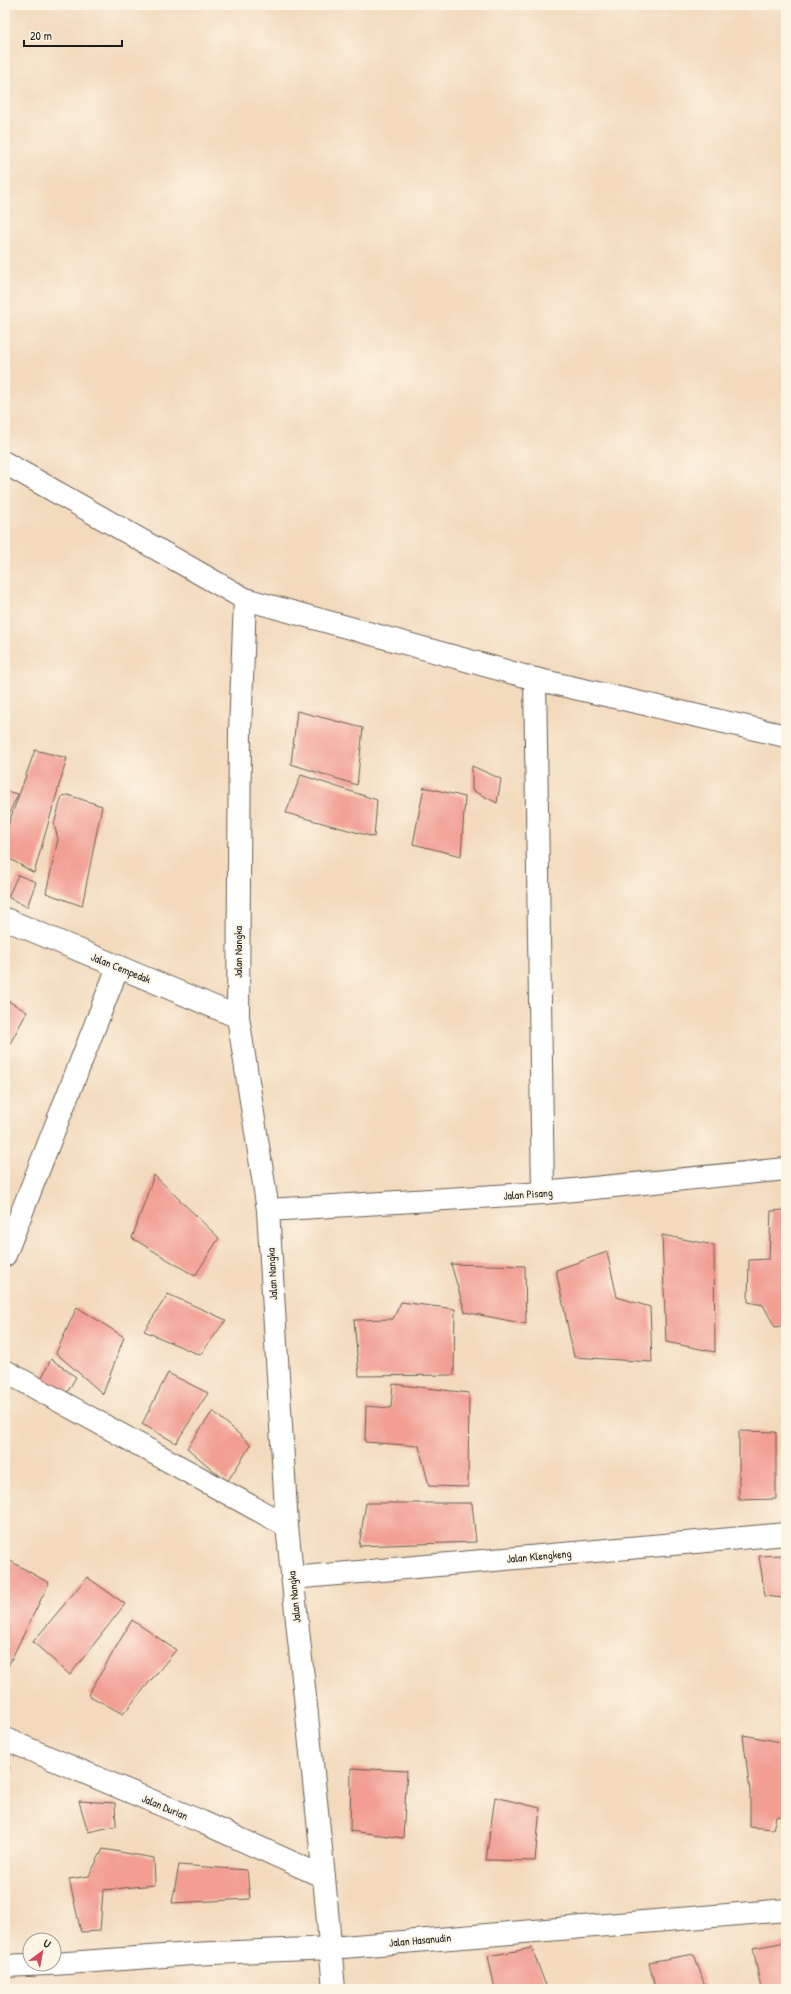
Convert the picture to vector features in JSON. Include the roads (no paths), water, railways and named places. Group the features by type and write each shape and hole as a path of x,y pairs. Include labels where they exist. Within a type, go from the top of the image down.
{"street":[{"path":"5,463 244,599 535,679 786,736"},
{"name":"Jalan Nangka","path":"244,599 240,732 238,1017 268,1210 287,1526 324,1877 334,1989"},
{"path":"535,679 543,1193"},
{"name":"Jalan Cempedak","path":"5,919 238,1017"},
{"path":"5,1255 118,967"},
{"name":"Jalan Pisang","path":"268,1210 543,1193 786,1169"},
{"path":"5,1371 287,1526"},
{"name":"Jalan Klengkeng","path":"292,1578 786,1534"},
{"name":"Jalan Durian","path":"5,1740 202,1822 324,1877"},
{"name":"Jalan Hasanudin","path":"62,1963 191,1954 331,1948 786,1910"},
{"path":"5,1966 22,1965"}]}
